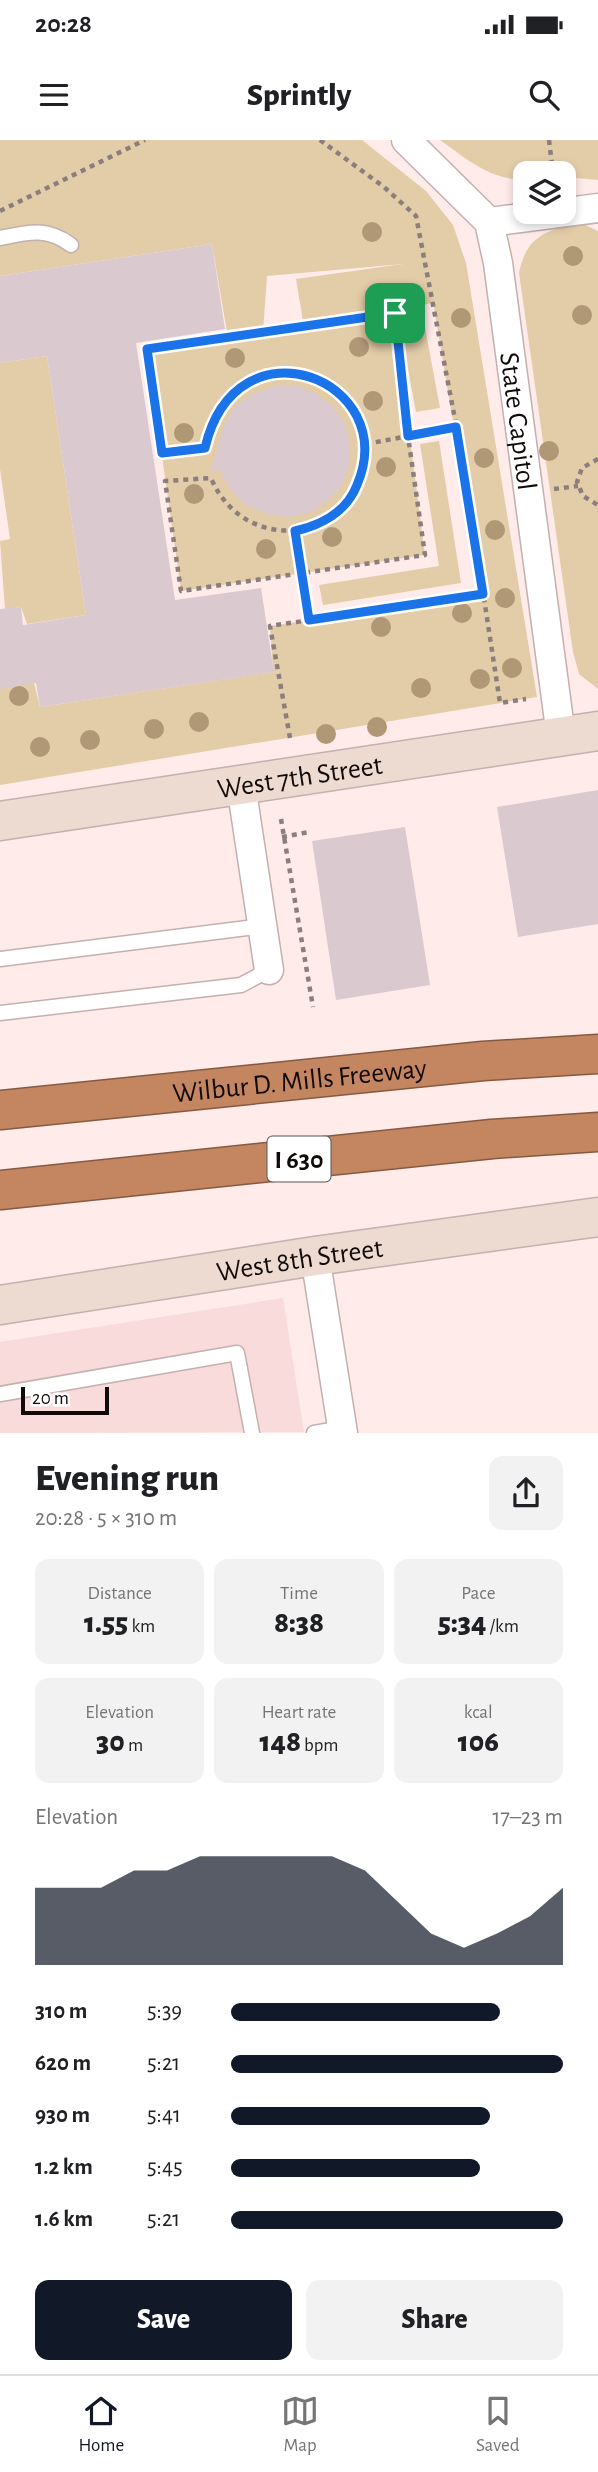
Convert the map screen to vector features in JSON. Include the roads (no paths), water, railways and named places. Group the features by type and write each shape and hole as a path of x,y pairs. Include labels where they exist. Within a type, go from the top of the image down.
{"highway":[{"name":"Wilbur D. Mills Freeway","path":"0,1110 456,1064 598,1054"},
{"name":"I 630","path":"0,1189 492,1139 598,1132"}],"street":[{"path":"406,140 489,222 598,208"},
{"name":"State Capitol","path":"489,222 580,733"},
{"name":"West 7th Street","path":"0,821 580,733"},
{"path":"241,785 269,970"},
{"name":"West 8th Street","path":"0,1305 315,1256 598,1217"},
{"path":"315,1256 343,1430"}],"lane":[{"path":"0,238 27,232 55,233 71,245"},
{"path":"0,959 263,926"},
{"path":"0,1013 242,985 269,970"},
{"path":"0,1394 237,1353 252,1433"},
{"path":"314,1433 343,1430"}]}
